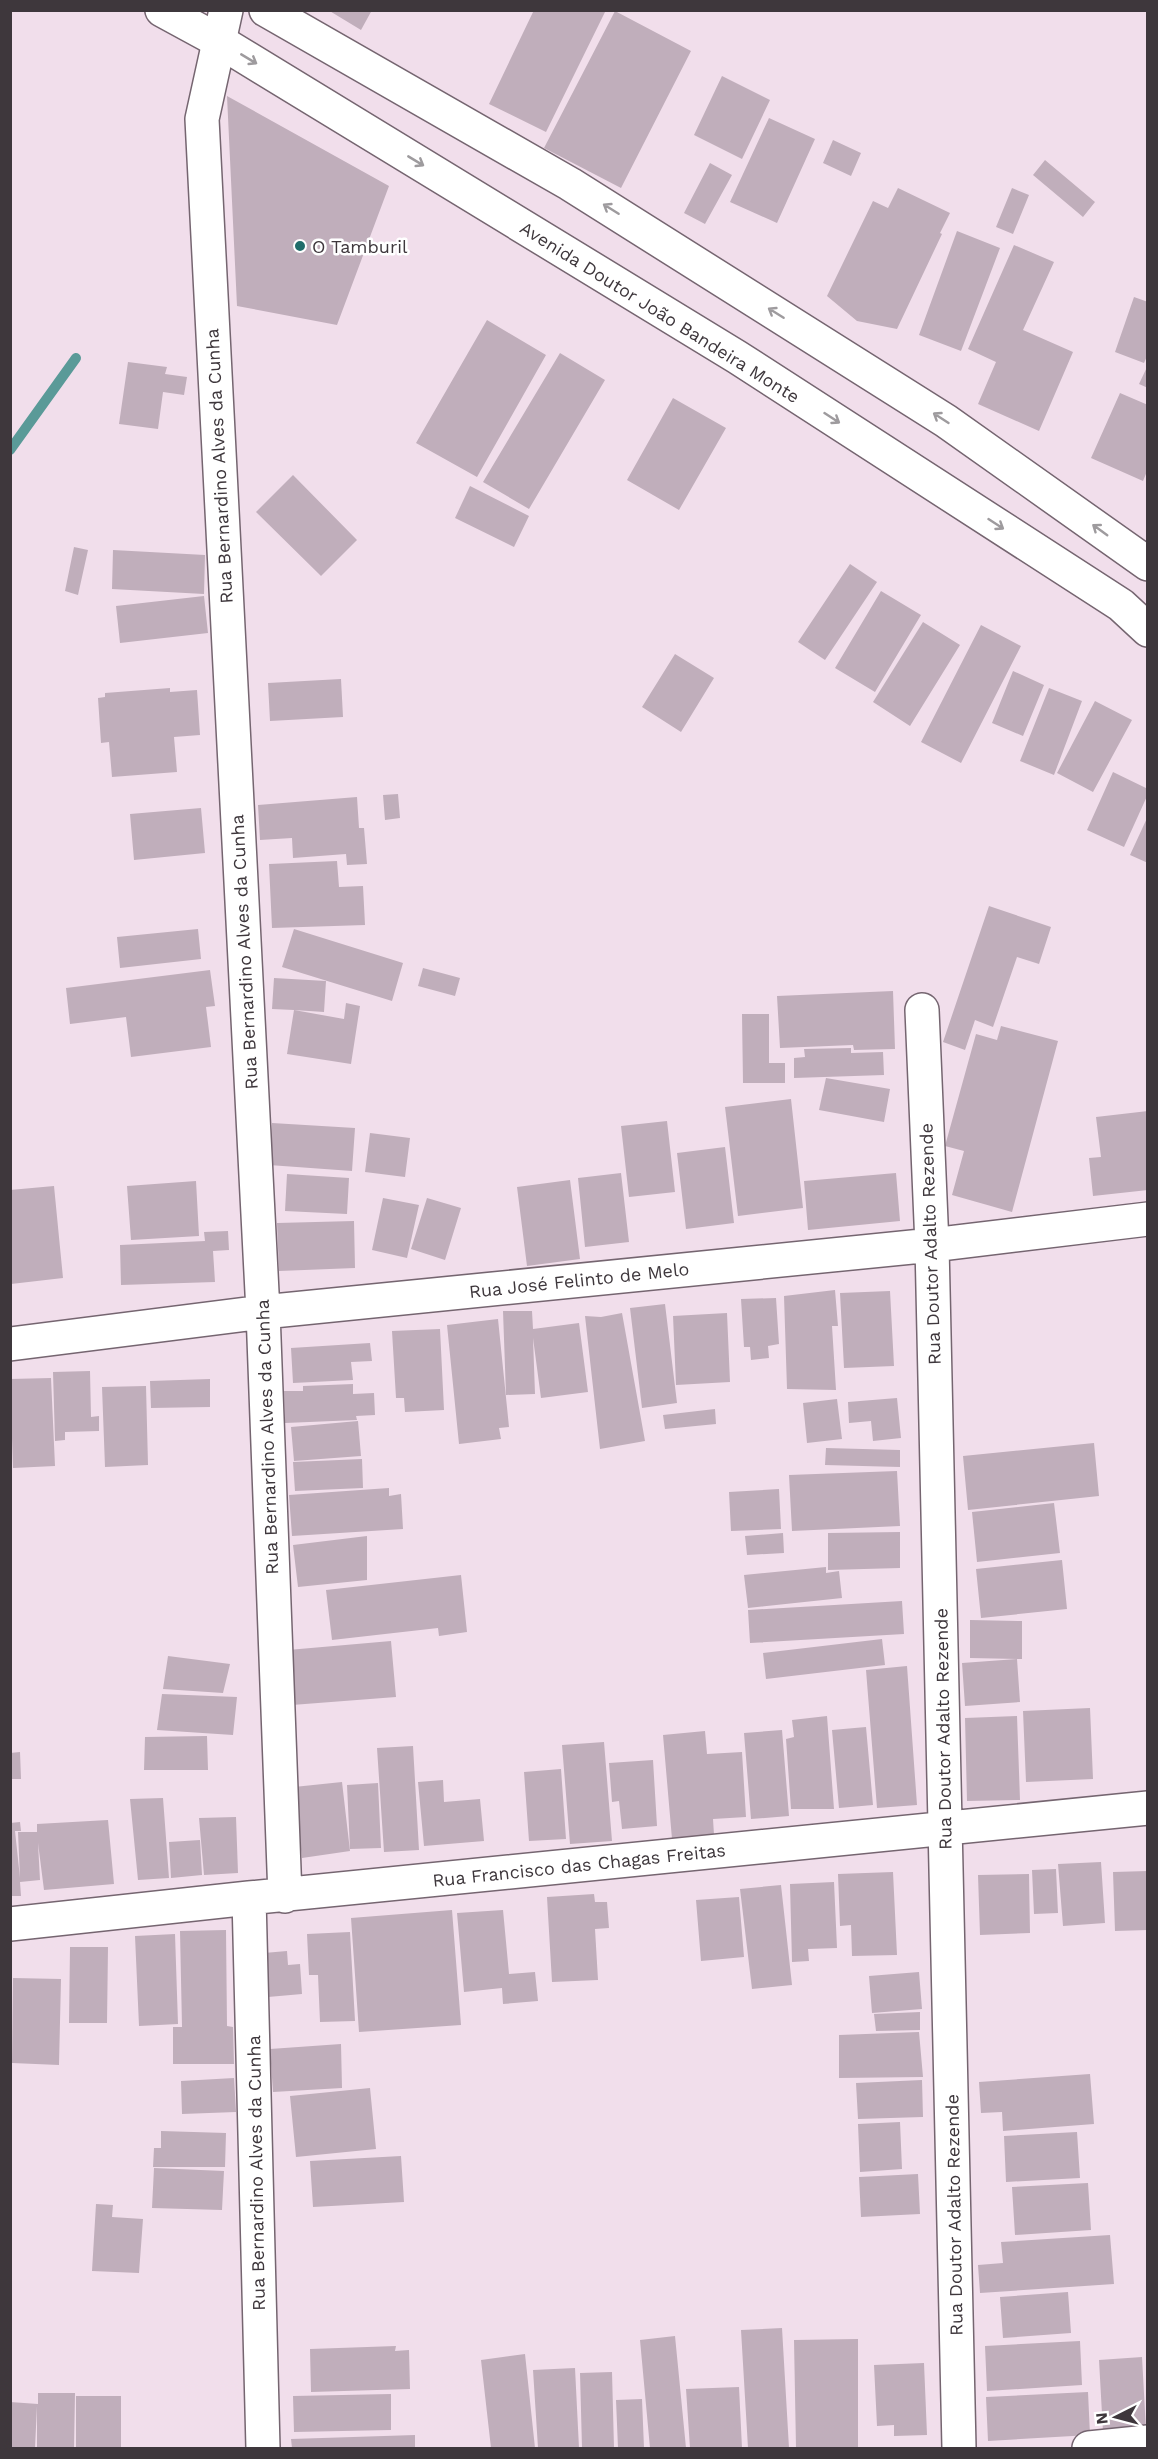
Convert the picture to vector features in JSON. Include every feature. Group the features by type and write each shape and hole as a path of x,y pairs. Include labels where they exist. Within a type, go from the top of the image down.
{"street":[{"name":"Avenida Doutor João Bandeira Monte","path":"162,10 222,26 1121,605 1148,630"},
{"path":"266,10 570,184 946,421 1148,564"},
{"name":"Rua Bernardino Alves da Cunha","path":"222,26 208,86 202,129 263,1312 285,1896"},
{"name":"Rua Doutor Adalto Rezende","path":"922,1010 932,1245 959,2448"},
{"name":"Rua José Felinto de Melo","path":"10,1344 263,1312 932,1245 1148,1220"},
{"name":"Rua Francisco das Chagas Freitas","path":"10,1924 1148,1808"},
{"name":"Rua Bernardino Alves da Cunha","path":"249,1898 263,2448"},
{"path":"1089,2448 1148,2442"}],"building":[{"path":"328,10 372,10 361,30"},
{"path":"534,10 606,10 546,132 489,104"},
{"path":"615,11 691,51 621,188 544,148"},
{"path":"722,76 770,100 742,159 694,135"},
{"name":"O Tamburil","path":"227,96 389,186 337,325 237,306"},
{"path":"769,118 815,139 777,223 730,202"},
{"path":"833,140 861,153 851,176 823,163"},
{"path":"1045,160 1095,202 1083,217 1033,175"},
{"path":"710,163 732,175 705,224 684,213"},
{"path":"898,188 950,213 897,329 857,321 827,296 873,201 888,208"},
{"path":"1012,188 1029,195 1013,234 996,227"},
{"path":"957,231 1000,248 961,351 919,335"},
{"path":"1014,245 1054,262 1023,330 1073,352 1039,431 978,404 996,362 968,349"},
{"path":"1134,297 1148,302 1148,354 1144,363 1115,352"},
{"path":"487,320 546,355 477,477 416,443"},
{"path":"560,353 605,380 529,509 483,482"},
{"path":"128,362 167,367 165,374 187,377 184,395 163,392 158,429 119,424"},
{"path":"1148,365 1148,388 1139,384"},
{"path":"1120,393 1148,405 1148,469 1143,481 1091,458"},
{"path":"673,398 726,428 679,510 627,480"},
{"path":"293,475 357,540 321,576 256,512"},
{"path":"470,486 529,516 514,547 455,518"},
{"path":"74,547 88,550 78,595 65,591"},
{"path":"113,550 205,555 204,594 112,589"},
{"path":"850,564 877,582 825,660 798,642"},
{"path":"881,591 921,615 875,692 835,668"},
{"path":"204,596 208,633 120,643 116,606"},
{"path":"923,622 960,645 910,726 873,702"},
{"path":"981,625 1021,646 961,763 921,742"},
{"path":"675,654 714,678 681,732 642,707"},
{"path":"1013,671 1044,685 1023,736 992,723"},
{"path":"341,679 343,717 270,721 268,683"},
{"path":"170,688 170,692 197,690 200,735 174,737 177,772 112,777 109,742 101,743 98,698 105,697 105,693"},
{"path":"1049,688 1082,701 1054,775 1020,761"},
{"path":"1095,701 1132,720 1093,792 1057,773"},
{"path":"1113,772 1148,789 1148,794 1124,847 1087,830"},
{"path":"398,794 400,818 385,820 383,795"},
{"path":"357,797 359,828 364,828 367,864 347,865 346,854 293,858 292,838 260,840 258,805"},
{"path":"201,808 205,853 134,860 130,814"},
{"path":"1148,816 1148,863 1130,855"},
{"path":"337,861 339,887 363,886 365,925 272,928 269,864"},
{"path":"989,906 1051,927 1039,964 1017,957 993,1027 975,1020 965,1050 943,1042"},
{"path":"198,929 201,959 120,968 117,937"},
{"path":"294,929 403,963 392,1001 282,967"},
{"path":"423,968 460,978 455,996 418,986"},
{"path":"210,970 215,1006 206,1007 211,1047 131,1057 126,1017 70,1024 66,988"},
{"path":"274,978 326,981 324,1012 272,1009"},
{"path":"893,991 895,1049 854,1050 853,1045 780,1048 777,996"},
{"path":"346,1003 360,1006 351,1064 287,1054 294,1010 344,1019"},
{"path":"742,1014 769,1014 769,1063 785,1063 785,1083 743,1083"},
{"path":"1001,1026 1058,1041 1012,1212 952,1195 964,1151 945,1146 976,1034 997,1040"},
{"path":"851,1048 851,1053 883,1052 884,1075 794,1078 794,1058 805,1057 804,1049"},
{"path":"826,1078 890,1089 884,1122 819,1110"},
{"path":"791,1099 803,1208 738,1216 725,1107"},
{"path":"1148,1111 1148,1190 1093,1196 1089,1158 1101,1157 1096,1117"},
{"path":"667,1121 675,1192 629,1197 621,1126"},
{"path":"272,1123 355,1128 352,1171 269,1165"},
{"path":"370,1133 410,1138 405,1177 365,1172"},
{"path":"725,1147 734,1223 686,1229 677,1153"},
{"path":"621,1173 629,1242 585,1247 578,1178"},
{"path":"896,1173 900,1221 808,1230 804,1181"},
{"path":"287,1174 349,1178 347,1214 285,1211"},
{"path":"570,1180 580,1259 527,1266 517,1187"},
{"path":"196,1181 199,1236 131,1240 127,1186"},
{"path":"54,1186 63,1278 11,1284 10,1190"},
{"path":"383,1198 419,1205 407,1258 372,1250"},
{"path":"427,1198 461,1208 445,1260 411,1249"},
{"path":"354,1221 355,1268 279,1271 277,1223"},
{"path":"228,1231 229,1250 213,1251 215,1282 121,1285 120,1245 205,1241 204,1232"},
{"path":"835,1290 838,1326 832,1326 836,1390 787,1389 784,1296"},
{"path":"890,1291 894,1366 844,1368 840,1293"},
{"path":"776,1298 779,1344 768,1346 769,1358 751,1360 750,1347 744,1347 741,1299"},
{"path":"665,1304 677,1403 642,1408 630,1308"},
{"path":"503,1311 532,1311 533,1329 579,1323 588,1392 541,1398 533,1338 535,1394 506,1395"},
{"path":"622,1313 645,1441 600,1449 585,1316 601,1317"},
{"path":"727,1313 730,1382 676,1385 673,1316"},
{"path":"498,1319 509,1427 499,1428 501,1439 459,1444 447,1325"},
{"path":"440,1329 444,1410 405,1412 404,1398 396,1398 392,1331"},
{"path":"370,1343 372,1361 351,1362 353,1380 293,1383 291,1348"},
{"path":"90,1371 91,1417 99,1416 99,1431 65,1432 65,1440 55,1441 53,1372"},
{"path":"51,1378 55,1466 13,1468 10,1379"},
{"path":"210,1379 210,1407 151,1408 150,1381"},
{"path":"353,1384 353,1394 374,1393 375,1415 356,1416 357,1420 285,1423 284,1391 303,1391 303,1386"},
{"path":"146,1386 148,1465 105,1467 102,1387"},
{"path":"897,1398 901,1438 873,1441 871,1421 849,1423 848,1402"},
{"path":"837,1399 842,1439 807,1443 803,1403"},
{"path":"715,1409 716,1424 665,1429 663,1415"},
{"path":"358,1421 361,1456 294,1461 291,1427"},
{"path":"1094,1443 1099,1496 968,1510 963,1456"},
{"path":"826,1448 900,1450 900,1467 825,1465"},
{"path":"362,1459 363,1488 295,1491 293,1462"},
{"path":"897,1471 900,1526 792,1531 789,1475"},
{"path":"389,1488 389,1496 401,1494 403,1529 292,1536 289,1495"},
{"path":"779,1489 781,1529 731,1531 729,1492"},
{"path":"1054,1503 1060,1553 977,1562 972,1512"},
{"path":"900,1532 900,1568 828,1570 828,1533"},
{"path":"783,1533 784,1553 747,1555 745,1536"},
{"path":"367,1536 367,1580 298,1587 293,1545"},
{"path":"1062,1560 1067,1609 981,1618 976,1569"},
{"path":"826,1567 826,1573 839,1571 842,1598 748,1608 744,1575"},
{"path":"461,1575 467,1632 439,1636 438,1628 332,1640 326,1590"},
{"path":"902,1601 904,1634 750,1643 748,1610"},
{"path":"970,1620 1022,1621 1022,1659 970,1658"},
{"path":"882,1639 885,1665 766,1679 763,1653"},
{"path":"391,1641 396,1697 292,1705 288,1650"},
{"path":"168,1656 230,1664 223,1693 163,1689"},
{"path":"1017,1659 1020,1702 965,1706 962,1663"},
{"path":"907,1666 917,1805 877,1808 866,1670"},
{"path":"162,1694 237,1697 233,1735 157,1730"},
{"path":"1090,1708 1093,1779 1026,1782 1023,1711"},
{"path":"827,1716 834,1809 791,1809 786,1739 794,1737 792,1720"},
{"path":"1017,1716 1020,1800 967,1801 965,1718"},
{"path":"866,1727 873,1805 839,1808 832,1730"},
{"path":"782,1730 789,1816 751,1819 744,1733"},
{"path":"705,1731 707,1754 742,1752 746,1817 713,1819 714,1835 672,1839 663,1735"},
{"path":"207,1736 208,1770 144,1770 145,1737"},
{"path":"604,1742 612,1841 570,1844 562,1745"},
{"path":"413,1746 419,1850 384,1852 377,1748"},
{"path":"20,1752 21,1779 10,1779 10,1753"},
{"path":"653,1760 657,1826 622,1829 619,1801 612,1802 609,1763"},
{"path":"561,1769 566,1839 529,1841 524,1772"},
{"path":"443,1780 444,1802 480,1799 484,1841 424,1846 418,1782"},
{"path":"342,1782 350,1851 302,1858 294,1787"},
{"path":"378,1783 381,1848 350,1849 347,1785"},
{"path":"163,1798 169,1878 138,1880 130,1799"},
{"path":"236,1817 238,1873 204,1875 199,1818"},
{"path":"108,1820 114,1884 44,1890 38,1843 40,1880 20,1882 21,1896 10,1896 10,1823 20,1822 21,1831 15,1831 20,1878 18,1832 37,1832 37,1824"},
{"path":"200,1840 202,1875 171,1878 169,1842"},
{"path":"1101,1862 1105,1923 1063,1926 1058,1864"},
{"path":"1056,1869 1058,1913 1034,1914 1032,1870"},
{"path":"1148,1871 1148,1930 1115,1931 1113,1872"},
{"path":"893,1872 897,1955 852,1956 851,1925 840,1926 838,1874"},
{"path":"1029,1874 1030,1933 980,1935 978,1875"},
{"path":"834,1882 837,1948 808,1949 809,1961 792,1962 790,1884"},
{"path":"781,1885 792,1985 752,1989 740,1889"},
{"path":"594,1894 595,1902 607,1902 609,1928 595,1929 598,1980 552,1982 547,1897"},
{"path":"739,1897 744,1957 701,1961 696,1900"},
{"path":"452,1910 461,2025 359,2032 351,1918"},
{"path":"503,1910 509,1974 535,1972 538,2001 503,2004 502,1988 464,1992 457,1913"},
{"path":"226,1930 227,2026 233,2027 234,2064 173,2064 173,2027 182,2027 180,1931"},
{"path":"350,1932 355,2021 320,2022 318,1975 309,1975 307,1934"},
{"path":"175,1934 178,2024 139,2026 135,1936"},
{"path":"70,1947 108,1947 107,2023 69,2023"},
{"path":"287,1951 288,1965 300,1964 302,1994 268,1997 264,1953"},
{"path":"919,1972 922,2009 872,2013 869,1976"},
{"path":"13,1978 61,1979 59,2065 12,2063"},
{"path":"920,2012 920,2030 876,2031 874,2014"},
{"path":"919,2032 923,2077 839,2078 839,2035"},
{"path":"341,2044 342,2088 273,2092 270,2049"},
{"path":"1090,2074 1094,2124 1003,2131 1002,2112 981,2113 979,2082"},
{"path":"234,2078 236,2112 182,2114 181,2081"},
{"path":"922,2080 923,2117 858,2119 856,2083"},
{"path":"370,2088 376,2149 296,2157 290,2096"},
{"path":"900,2122 902,2169 860,2172 858,2124"},
{"path":"161,2131 226,2133 225,2167 153,2167 154,2148 161,2148"},
{"path":"1077,2132 1080,2178 1006,2182 1004,2136"},
{"path":"401,2156 404,2202 313,2207 310,2161"},
{"path":"154,2168 224,2171 222,2210 152,2208"},
{"path":"918,2174 920,2214 861,2217 859,2177"},
{"path":"1088,2183 1091,2230 1015,2235 1012,2187"},
{"path":"96,2204 113,2205 112,2217 143,2219 139,2273 92,2271"},
{"path":"1110,2235 1114,2284 980,2293 978,2265 1003,2263 1001,2242"},
{"path":"1068,2292 1071,2333 1003,2338 1000,2297"},
{"path":"782,2328 789,2448 748,2448 741,2330"},
{"path":"675,2336 686,2448 650,2448 640,2340"},
{"path":"858,2339 858,2448 796,2448 794,2340"},
{"path":"1080,2341 1082,2385 987,2391 985,2346"},
{"path":"396,2346 395,2351 409,2350 410,2389 311,2392 310,2349"},
{"path":"525,2354 535,2448 491,2448 481,2360"},
{"path":"1142,2357 1146,2430 1103,2432 1099,2360"},
{"path":"924,2363 927,2435 894,2436 894,2425 877,2426 874,2365"},
{"path":"575,2368 579,2448 538,2448 533,2370"},
{"path":"612,2372 614,2448 582,2448 580,2373"},
{"path":"739,2387 742,2448 690,2448 686,2389"},
{"path":"1088,2392 1090,2435 988,2441 986,2397"},
{"path":"38,2393 75,2393 74,2448 37,2448 37,2406 35,2448 10,2448 10,2402 38,2404"},
{"path":"391,2394 391,2430 294,2432 293,2396"},
{"path":"76,2396 121,2396 121,2448 76,2448"},
{"path":"642,2399 644,2448 618,2448 616,2400"},
{"path":"415,2435 415,2448 292,2448 291,2439"}],"waterway":[{"path":"10,450 76,358"}],"place":[{"name":"O Tamburil","path":"300,246"}]}
